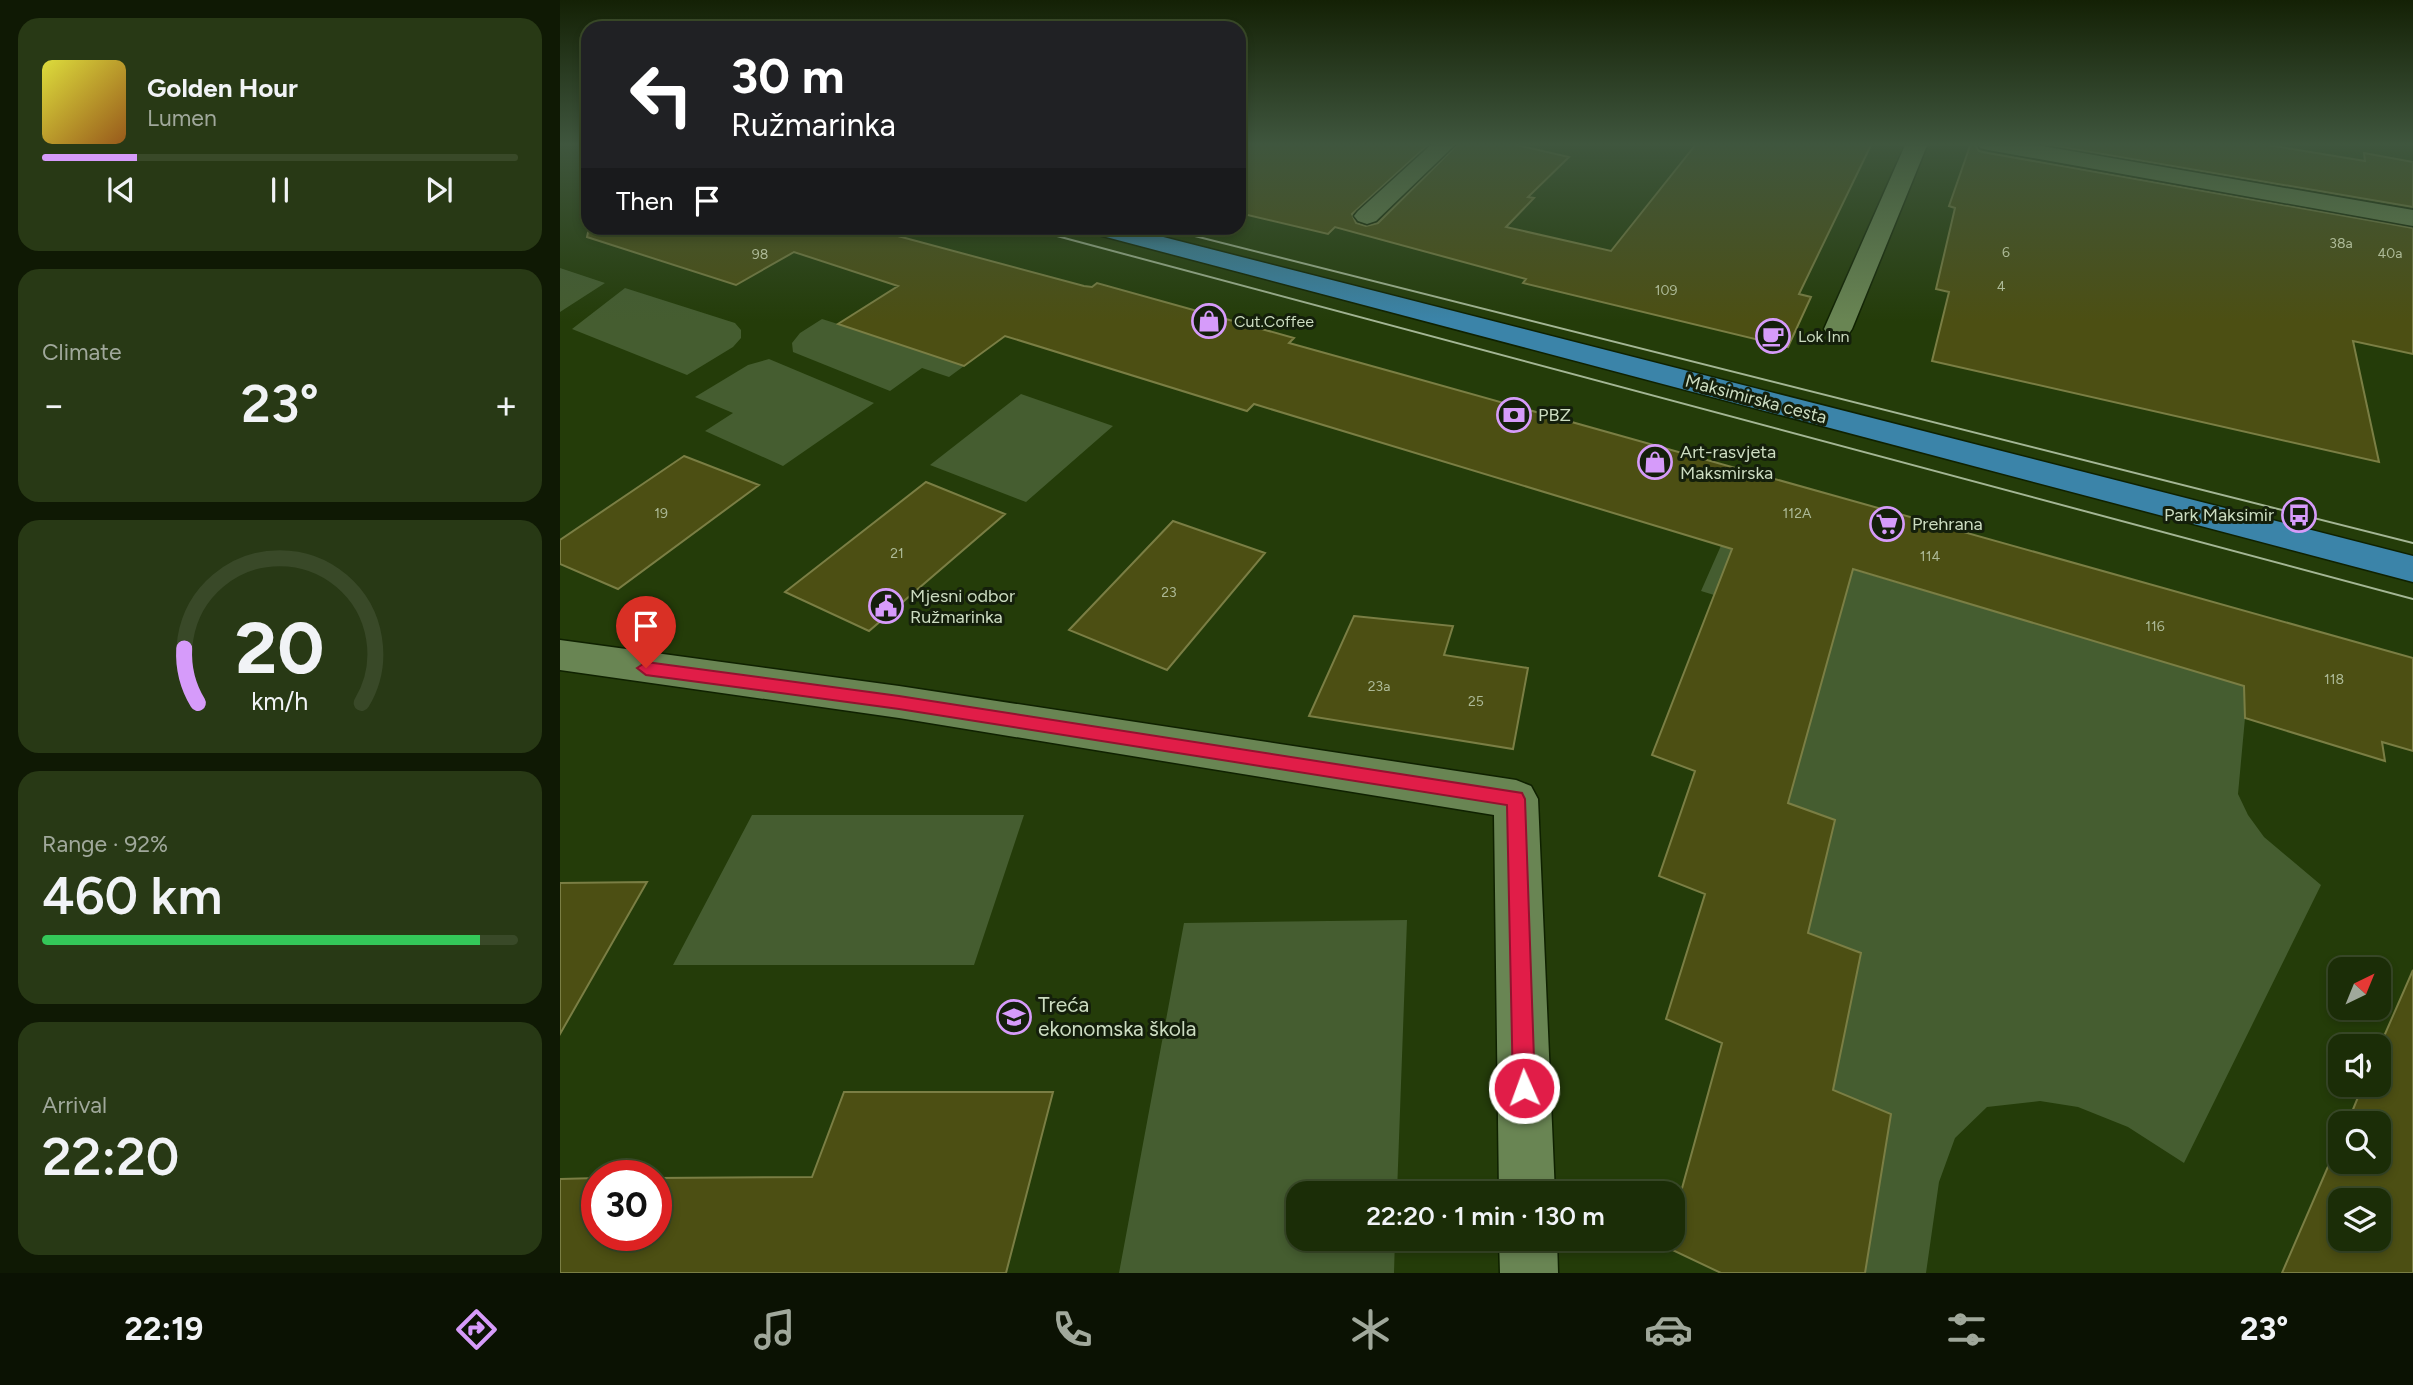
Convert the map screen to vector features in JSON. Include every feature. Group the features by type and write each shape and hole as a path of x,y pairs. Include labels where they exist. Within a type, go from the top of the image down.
{"main road":[{"name":"Maksimirska cesta","path":"1127,235 2413,569"}],"street":[{"path":"1367,216 1382,202"},
{"path":"1838,329 1892,202"},
{"path":"2325,202 2413,218"},
{"path":"560,655 899,702 1516,799 1527,1181"},
{"path":"1528,1251 1529,1273"}],"green space":[{"path":"560,268 605,283 560,312"},
{"path":"625,288 735,323 741,330 741,338 733,347 687,375 572,329"},
{"path":"822,319 964,366 949,377 922,368 890,391 793,352 792,343 800,333"},
{"path":"769,359 874,403 783,466 705,431 733,413 695,397 748,365"},
{"path":"1021,394 1113,426 1026,502 930,465"},
{"path":"1727,532 2244,686 2245,718 2238,794 2248,815 2264,837 2321,885 2184,1163 2128,1127 2078,1107 2040,1101 1987,1107 1955,1138 1939,1182 1926,1273 1865,1273 1891,1114 1833,1090 1861,953 1808,933 1835,820 1788,803 1835,632 1701,591"},
{"path":"752,815 1024,815 974,965 673,965"},
{"path":"1407,920 1397,1181 1286,1181 1286,1251 1395,1251 1394,1273 1119,1273 1184,923"}],"building":[{"path":"1246,202 1365,202 1352,214 1356,223 1366,226 1378,223 1399,202 1530,202 1506,227 1611,251 1650,202 1843,202 1799,294 1811,297 1788,347 1523,283 1526,279 1335,227 1328,234 1246,215"},
{"path":"1950,202 2268,202 2413,228 2413,354 2353,341 2379,462 1932,361 1949,292 1936,289 1955,208 1949,206"},
{"path":"2386,202 2413,202 2413,207"},
{"path":"587,235 894,235 1084,286 1092,287 1097,283 1294,338 1289,343 2413,658 2413,751 2382,742 2385,761 2245,718 2244,686 1853,569 1788,803 1835,820 1808,933 1861,953 1833,1090 1891,1114 1865,1273 1721,1273 1674,1251 1685,1251 1684,1181 1722,1043 1666,1019 1705,894 1659,876 1695,771 1652,755 1732,549 1254,404 1247,411 1005,336 964,366 838,324 898,286 794,252 736,285"},
{"path":"684,456 759,485 618,589 560,564 560,540"},
{"path":"926,482 1005,514 869,631 785,592"},
{"path":"1173,521 1265,553 1167,670 1069,630"},
{"path":"1354,616 1453,626 1444,655 1528,668 1513,749 1309,716"},
{"path":"647,882 560,1034 560,883"},
{"path":"2413,970 2413,1273 2282,1273 2328,1167 2328,1174 2391,1174 2391,1111 2352,1111 2358,1097 2391,1097 2391,1034 2385,1034"},
{"path":"844,1092 1053,1092 1006,1273 560,1273 560,1179 581,1178 581,1251 672,1251 672,1178 812,1177"}],"tram line":[{"path":"1053,235 2413,599"},
{"path":"1191,235 2413,543"}],"place":[{"name":"Cut.Coffee","path":"1209,321"},
{"name":"Lok Inn","path":"1773,336"},
{"name":"PBZ","path":"1514,415"},
{"name":"Art-rasvjeta Maksmirska","path":"1655,462"},
{"name":"Park Maksimir","path":"2299,515"},
{"name":"Prehrana","path":"1887,524"},
{"name":"Mjesni odbor Ružmarinka","path":"886,606"},
{"name":"Treća ekonomska škola","path":"1014,1017"}],"route":[{"path":"646,668 899,702 1516,799 1524,1088"}]}
